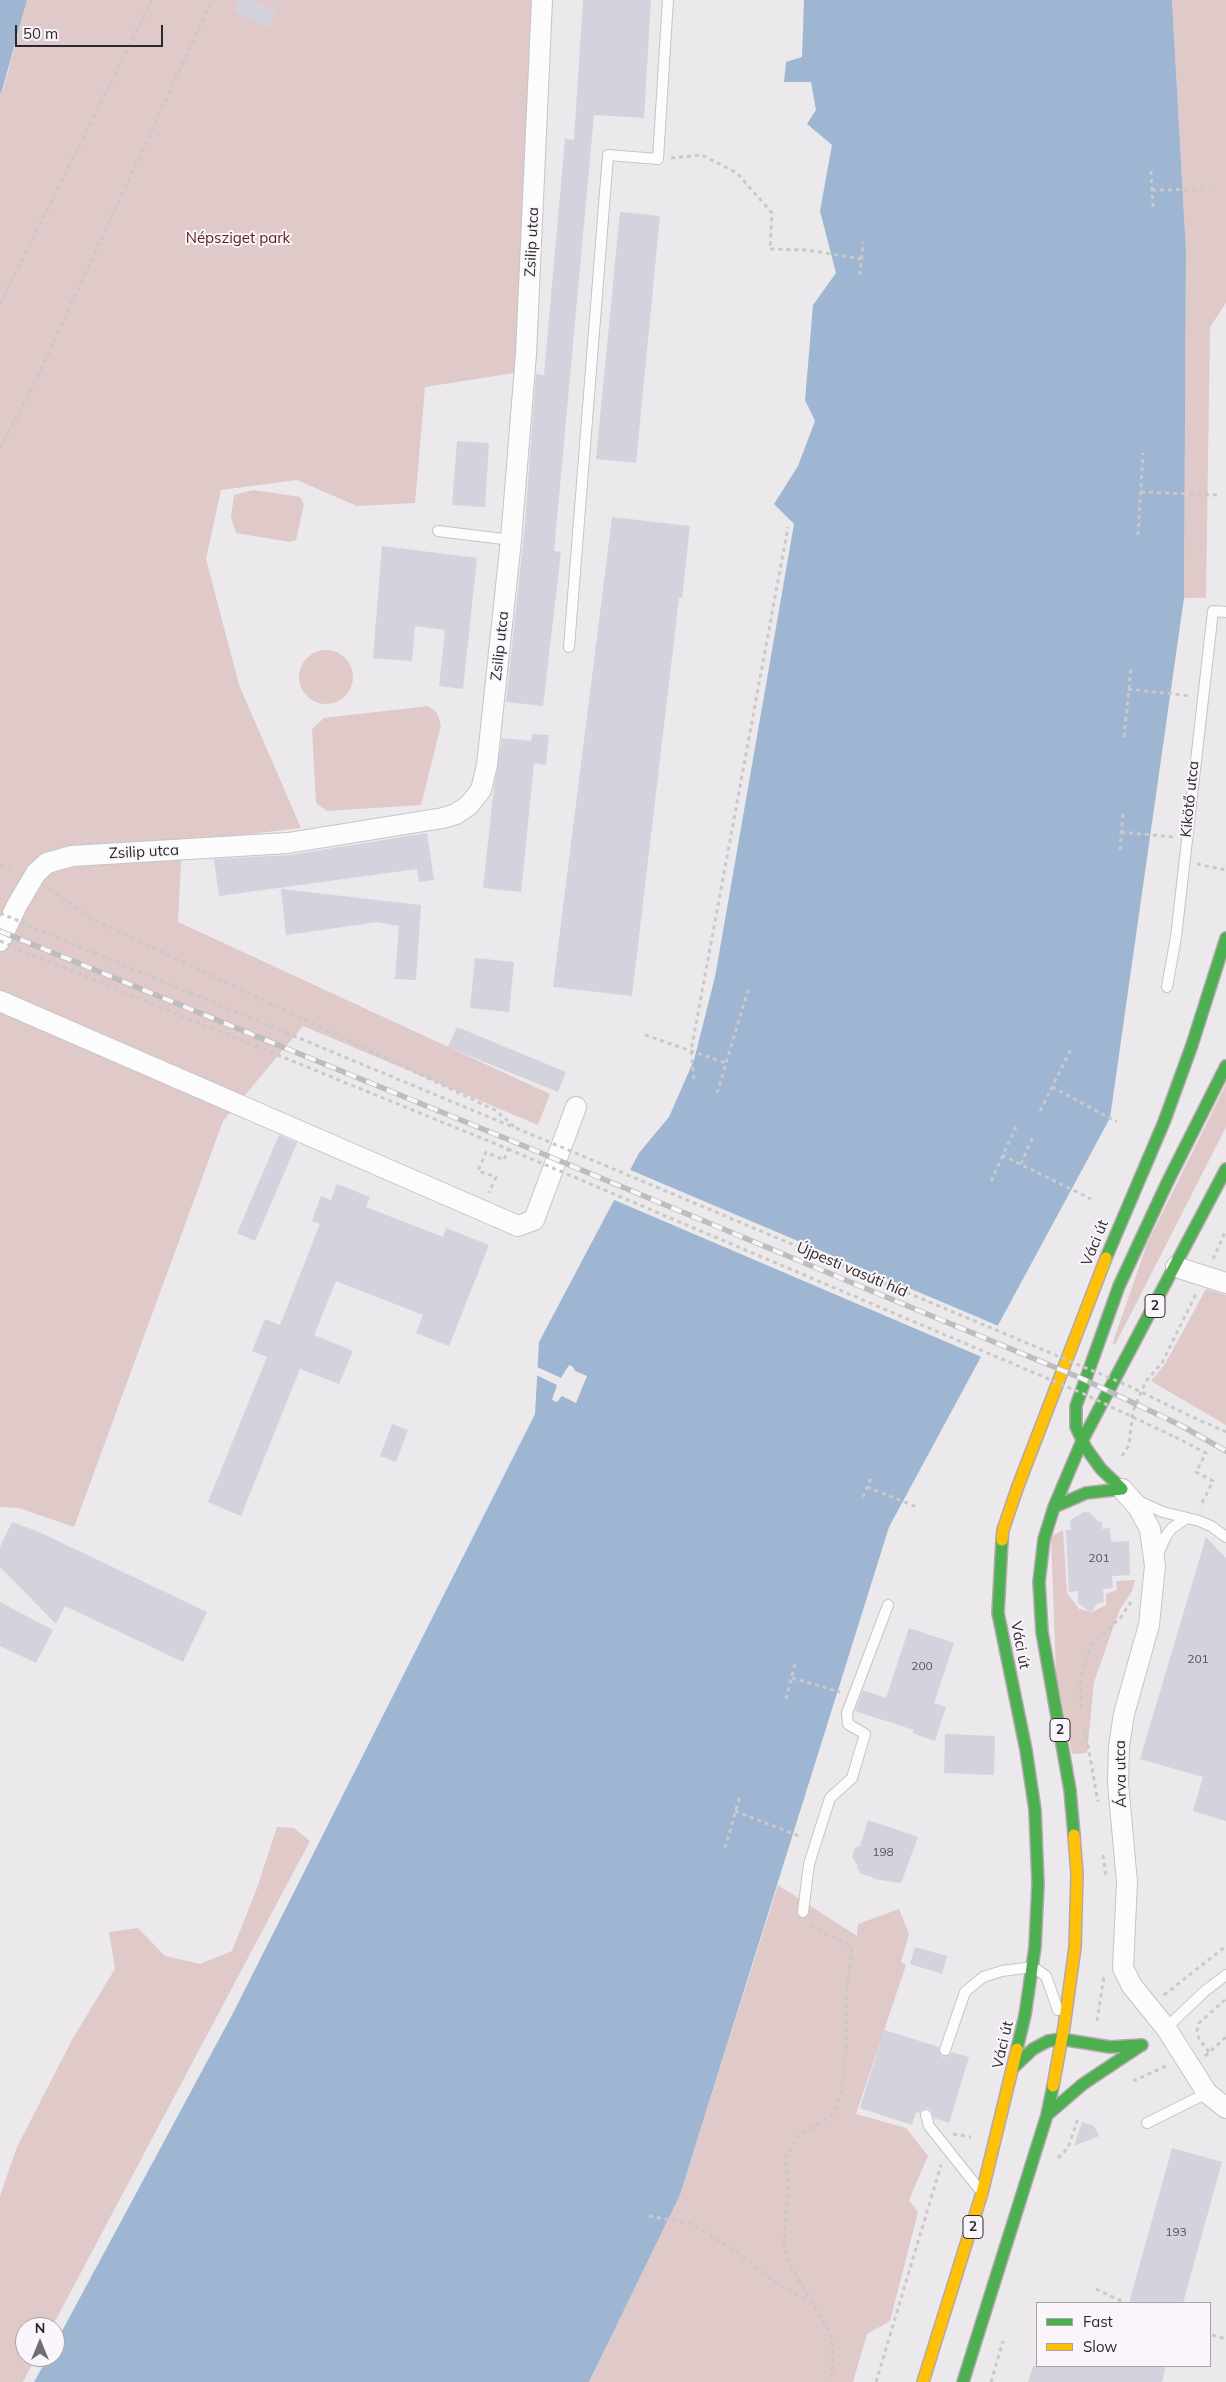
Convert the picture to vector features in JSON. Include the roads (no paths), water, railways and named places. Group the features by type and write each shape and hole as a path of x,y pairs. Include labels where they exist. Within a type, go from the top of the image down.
{"main road":[{"name":"Váci út","path":"923,2382 982,2193 1025,2015 1033,1967 1038,1884 1035,1810 1026,1750 998,1613 999,1566 1003,1530 1018,1486 1072,1351 1092,1291 1164,1122 1192,1045 1226,938"},
{"path":"1178,1122 1192,1045"},
{"path":"1126,1492 1096,1463 1082,1441 1075,1420 1076,1406 1120,1286 1166,1183 1226,1066"},
{"path":"1166,1183 1174,1140"},
{"name":"Váci út","path":"964,2381 1047,2115 1064,2027 1075,1947 1077,1874 1070,1790 1042,1632 1039,1582 1044,1539 1054,1507 1082,1441 1226,1170"},
{"path":"1072,1351 1120,1286"},
{"path":"1054,1507 1086,1493 1126,1492"},
{"path":"1013,2068 1033,2049 1048,2041 1061,2039 1110,2047 1142,2045"},
{"path":"1047,2115 1083,2084 1142,2045"}],"street":[{"name":"Zsilip utca","path":"6,944 8,910 36,873 47,864 72,856 288,844 443,818 456,814 468,805 480,790 487,765 511,540 526,354 542,0"},
{"path":"0,1001 518,1226 534,1220 576,1107"},
{"path":"1176,1267 1226,1283"},
{"name":"Árva utca","path":"1126,1492 1150,1529 1155,1566 1149,1625 1124,1714 1119,1746 1118,1783 1128,1882 1124,1968 1128,1980 1166,2028 1207,2093 1226,2108"},
{"path":"1142,2045 1166,2028"}],"lane":[{"path":"569,647 608,155 658,159 668,0"},
{"path":"438,531 511,540"},
{"name":"Kikötő utca","path":"1166,987 1176,936 1201,697 1213,611 1226,612"},
{"path":"1126,1492 1151,1508 1211,1526 1226,1537"},
{"path":"1155,1566 1166,1536 1179,1522 1187,1518"},
{"path":"803,1912 809,1864 830,1798 852,1778 865,1734 848,1724 848,1713 888,1605"},
{"path":"946,2050 959,2003 965,1992 973,1983 983,1977 1002,1971 1033,1967 1041,1971 1049,1981 1064,2027"},
{"path":"1166,2028 1226,1974"},
{"path":"1147,2123 1207,2093"},
{"path":"926,2115 929,2126 982,2193"}],"water":[{"path":"0,0 27,0 0,93"},
{"path":"804,0 1172,0 1186,251 1184,598 1110,1118 889,1527 680,2195 589,2382 34,2382 42,2367 65,2367 65,2325 231,2017 535,1414 539,1342 639,1153 669,1117 694,1060 715,977 794,524 774,504 798,466 815,421 805,400 813,305 836,273 820,211 832,145 807,124 816,110 811,82 784,82 786,62 802,57"}],"railway":[{"path":"0,931 512,1141 1083,1379 1180,1425 1226,1451"}],"park label":[{"name":"Népsziget park","path":"238,238"}]}
